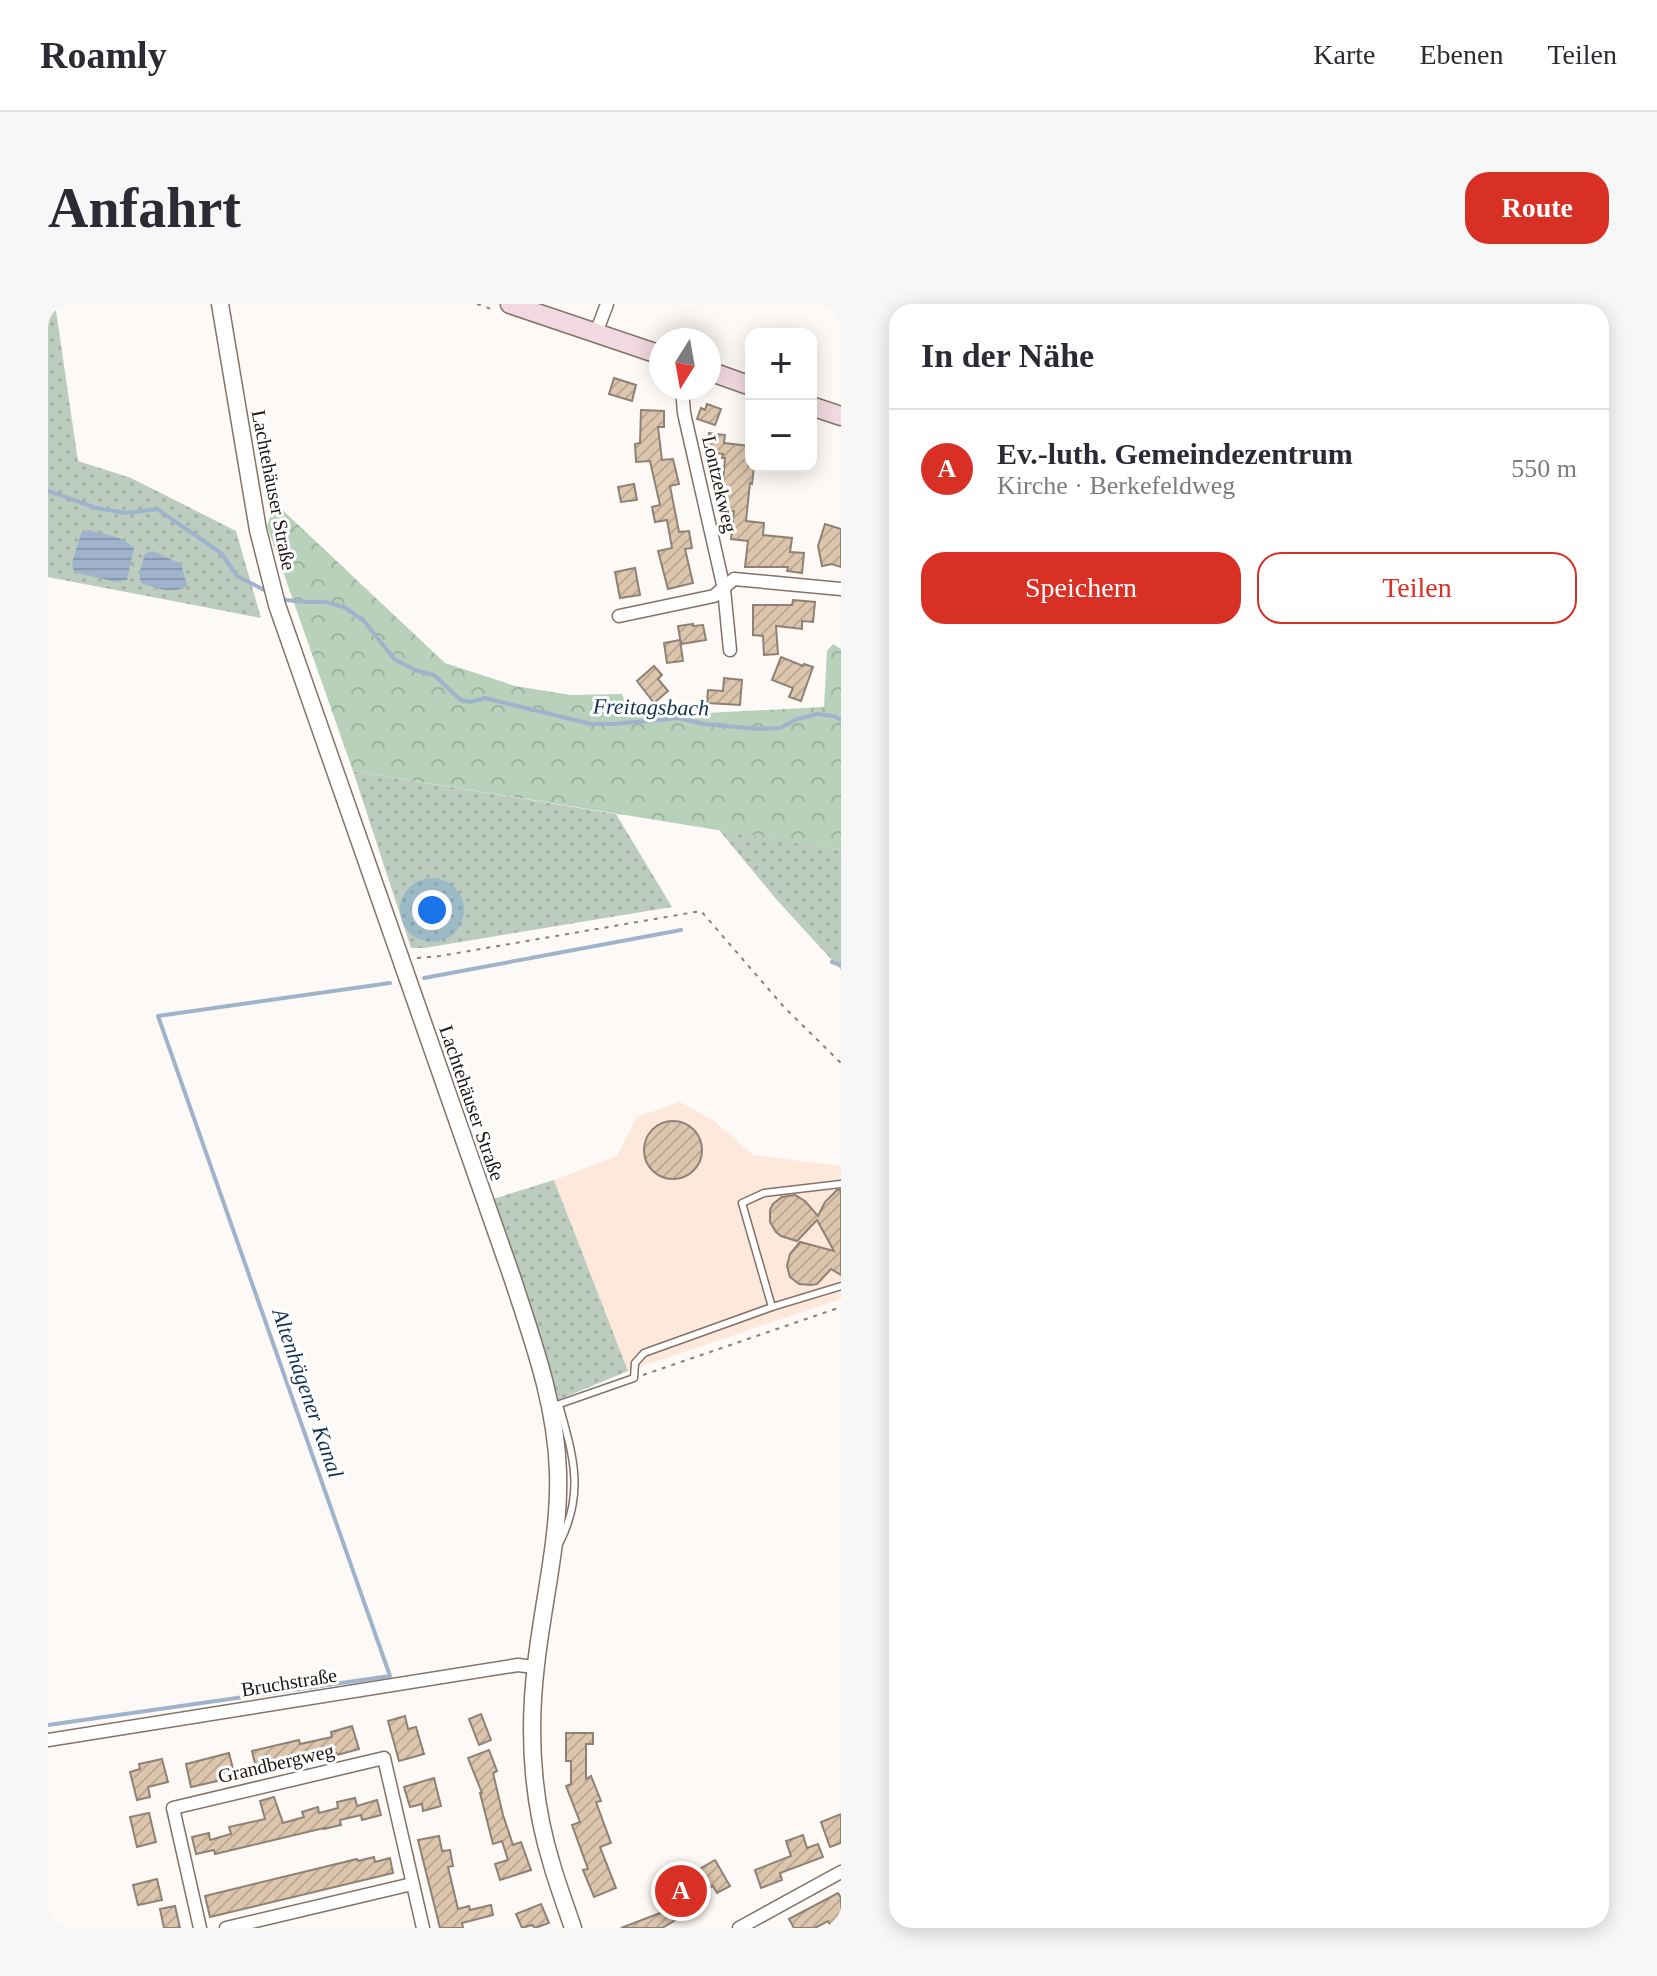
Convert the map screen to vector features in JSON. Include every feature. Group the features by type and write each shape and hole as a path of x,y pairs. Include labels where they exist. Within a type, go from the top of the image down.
{"main road":[{"path":"510,304 649,351"},
{"path":"721,375 745,384"},
{"path":"817,408 841,416"}],"street":[{"name":"Lachtehäuser Straße","path":"220,304 258,530 277,605 555,1406 557,1506 535,1667 533,1749 536,1795 551,1863 573,1928"},
{"path":"596,333 607,304"},
{"name":"Lontzekweg","path":"683,400 724,589 730,650"},
{"path":"619,616 714,596 734,579 841,589"},
{"name":"Bruchstraße","path":"48,1740 518,1665 535,1667"},
{"name":"Grandbergweg","path":"200,1928 173,1808 384,1758 423,1928"},
{"path":"739,1928 841,1872"},
{"path":"226,1928 412,1884"}],"lane":[{"path":"772,1307 742,1203 764,1193 841,1184"},
{"path":"555,1406 634,1378 635,1363 644,1353 841,1286"}],"path":[{"path":"400,958 440,956 701,911 784,1007 841,1063"},
{"path":"634,1378 841,1307"}],"shaded area":[{"path":"680,1102 714,1121 753,1155 841,1166 841,1299 628,1371 554,1180 617,1156 637,1117"}],"green space":[{"path":"48,304 55,304 78,461 131,478 236,531 261,618 48,577"},
{"path":"275,503 445,663 515,686 571,695 622,694 630,717 824,707 827,651 833,644 841,649 841,850 353,771 267,526"},
{"path":"353,771 616,814 672,907 411,948"},
{"path":"719,830 841,850 841,970 776,899"},
{"path":"554,1180 628,1371 558,1400 493,1199"}],"water":[{"path":"88,530 118,538 134,548 127,580 116,582 74,572 72,563 81,533"},
{"path":"153,551 181,564 187,586 170,590 141,583 139,574 145,554"}],"building":[{"path":"614,378 636,385 632,401 609,394"},
{"path":"707,404 721,409 715,425 697,419 701,408 705,410"},
{"path":"641,410 664,411 664,427 658,427 662,460 673,459 679,484 670,486 679,532 689,531 692,548 685,549 693,583 668,589 658,551 672,548 667,520 655,522 652,507 660,505 650,461 636,462 635,444 640,443"},
{"path":"709,433 725,435 724,443 745,445 745,472 753,472 746,521 764,523 763,535 792,538 790,552 804,553 802,573 787,571 788,567 745,567 748,541 731,539 734,511 726,510 727,494 722,494 725,458 722,458 723,454 707,452"},
{"path":"634,484 637,500 621,502 618,487"},
{"path":"825,524 841,529 841,567 832,564 822,566 818,546"},
{"path":"635,568 640,595 620,598 615,572"},
{"path":"793,600 815,602 813,622 802,621 802,629 776,626 778,654 764,655 763,636 753,635 753,605 792,605"},
{"path":"703,625 706,640 681,644 678,626"},
{"path":"680,640 683,661 667,663 664,643"},
{"path":"781,657 813,667 801,701 789,697 793,688 772,680"},
{"path":"654,666 662,675 658,679 668,691 654,703 637,681"},
{"path":"724,678 742,680 740,705 707,703 708,690 723,691"},
{"path":"673,1121 694,1129 702,1150 694,1171 673,1179 652,1171 644,1150 652,1129"},
{"path":"841,1190 841,1275 831,1269 817,1284 799,1284 790,1277 787,1266 790,1254 800,1242 834,1251 817,1220 797,1241 776,1232 770,1222 770,1210 782,1197 795,1195 818,1216 825,1202"},
{"path":"481,1714 491,1740 479,1745 469,1719"},
{"path":"405,1716 408,1729 416,1727 424,1754 399,1761 388,1721"},
{"path":"352,1726 359,1749 257,1772 252,1751 299,1740 300,1744 332,1737 331,1732"},
{"path":"566,1733 593,1733 593,1744 586,1744 586,1779 591,1776 601,1801 596,1802 611,1843 600,1847 616,1888 594,1897 583,1870 588,1869 572,1825 580,1822 566,1786 571,1784 571,1761 566,1761"},
{"path":"489,1750 497,1771 493,1773 513,1845 521,1842 531,1870 500,1880 495,1864 508,1860 502,1841 493,1844 482,1793 468,1758"},
{"path":"229,1753 235,1777 191,1787 186,1764"},
{"path":"162,1759 168,1782 148,1787 150,1797 137,1800 130,1772 140,1769 139,1764"},
{"path":"434,1778 441,1806 423,1811 422,1804 410,1807 404,1787"},
{"path":"274,1797 283,1823 304,1817 302,1812 318,1807 319,1813 338,1808 337,1802 355,1798 357,1806 377,1800 381,1815 362,1820 361,1815 340,1820 341,1825 215,1854 214,1850 196,1854 192,1837 209,1833 210,1840 231,1834 229,1827 265,1819 260,1801"},
{"path":"149,1813 156,1842 137,1847 130,1817"},
{"path":"841,1814 841,1843 830,1847 821,1822"},
{"path":"803,1835 807,1848 818,1844 823,1857 780,1873 782,1880 761,1888 755,1870 791,1856 786,1841"},
{"path":"439,1836 442,1851 450,1850 453,1866 448,1867 458,1909 469,1906 470,1910 491,1905 493,1915 462,1923 463,1928 440,1928 418,1840"},
{"path":"374,1857 375,1862 390,1858 393,1873 210,1917 205,1896"},
{"path":"715,1860 730,1886 717,1893 713,1886 686,1902 691,1911 662,1928 621,1928 668,1910 656,1889 678,1877 680,1880"},
{"path":"157,1879 162,1900 138,1905 133,1885"},
{"path":"838,1893 841,1898 841,1928 832,1928 828,1921 815,1928 794,1928 789,1919"},
{"path":"541,1904 549,1923 522,1928 516,1914"},
{"path":"175,1906 180,1928 164,1928 160,1909"}],"waterway":[{"name":"Freitagsbach","path":"48,491 96,508 127,513 157,509 221,553 237,576 268,592"},
{"name":"Freitagsbach","path":"280,597 344,607 364,621 394,659 415,670 434,675 461,700 470,702 485,698 591,724 678,718 704,724 759,729 780,728 797,719 817,714 841,720"},
{"name":"Altenhägener Kanal","path":"424,978 681,930"},
{"name":"Altenhägener Kanal","path":"832,962 841,965"},
{"name":"Altenhägener Kanal","path":"48,1725 390,1676 158,1016 390,983"}],"place":[{"name":"Ev.-luth. Gemeindezentrum","path":"681,1891"}]}
